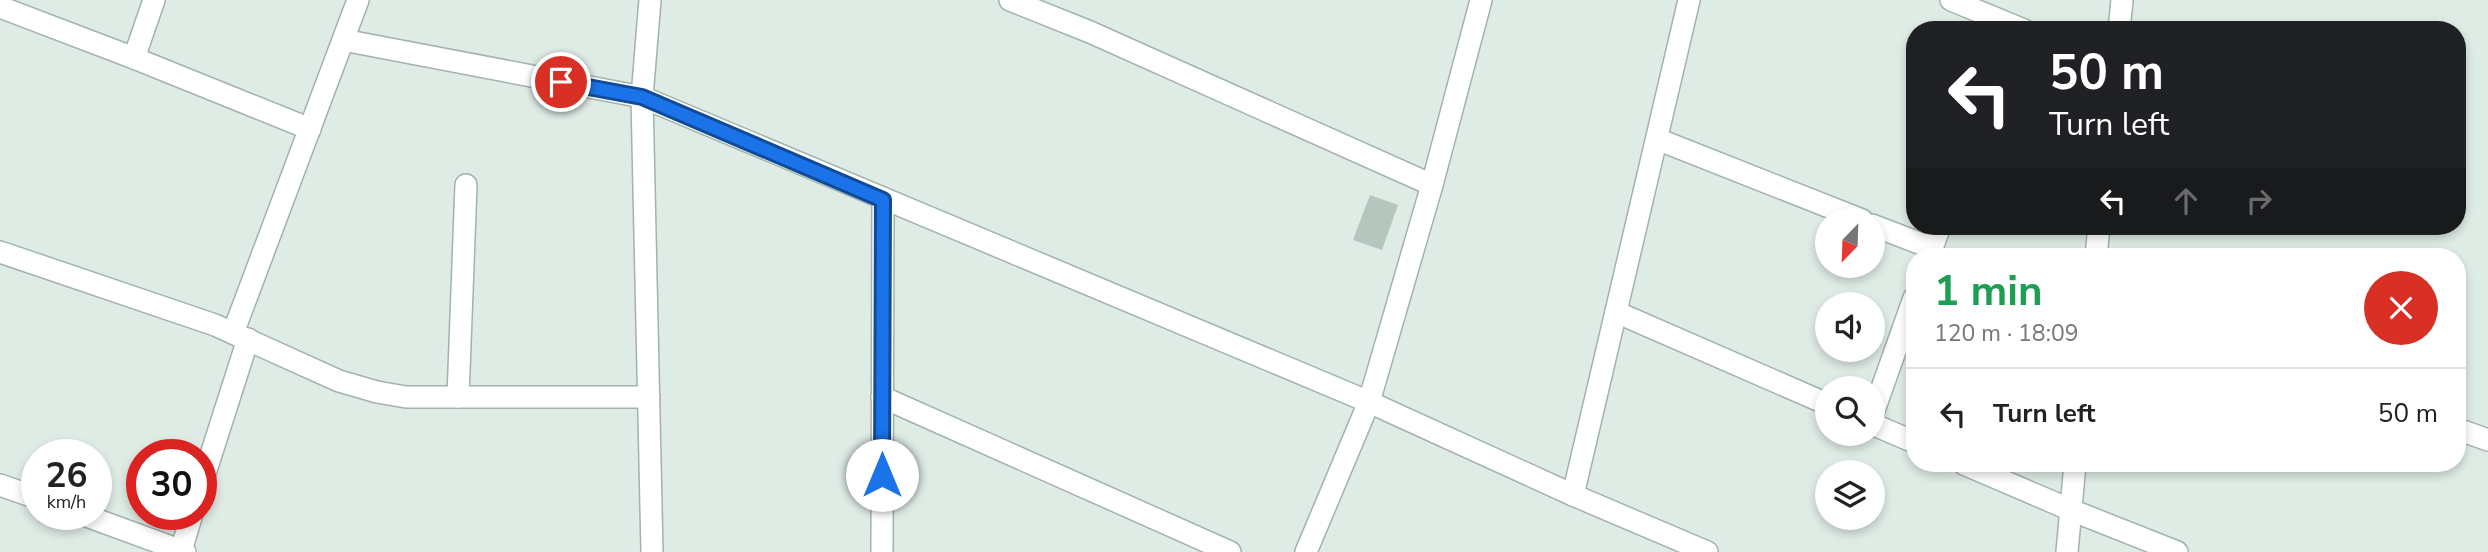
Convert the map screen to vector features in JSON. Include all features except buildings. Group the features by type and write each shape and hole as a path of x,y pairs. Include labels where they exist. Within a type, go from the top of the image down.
{"street":[{"path":"134,58 154,0"},
{"path":"213,439 240,336 310,129 358,0"},
{"path":"650,0 642,97 652,552"},
{"path":"1010,0 1090,32 1432,185"},
{"path":"1306,552 1369,402 1432,185 1481,0"},
{"path":"1573,495 1689,0"},
{"path":"1951,0 2000,21"},
{"path":"2120,21 2122,0"},
{"path":"0,7 310,129"},
{"path":"343,40 642,97 1369,402 1573,495 1707,552"},
{"path":"1657,139 1832,208"},
{"path":"458,397 466,185"},
{"path":"882,552 883,200"},
{"path":"1885,231 1920,248"},
{"path":"0,252 215,325 339,381 377,392 406,397 649,397"},
{"path":"1616,312 1815,399"},
{"path":"1885,379 1906,320"},
{"path":"882,397 1230,552"},
{"path":"1885,430 1906,439"},
{"path":"2466,432 2488,440"},
{"path":"1983,472 2177,552"},
{"path":"2067,552 2075,472"},
{"path":"0,485 21,492"},
{"path":"112,526 175,550 184,530"}],"route":[{"path":"561,82 642,97 883,200 882,475"}]}
